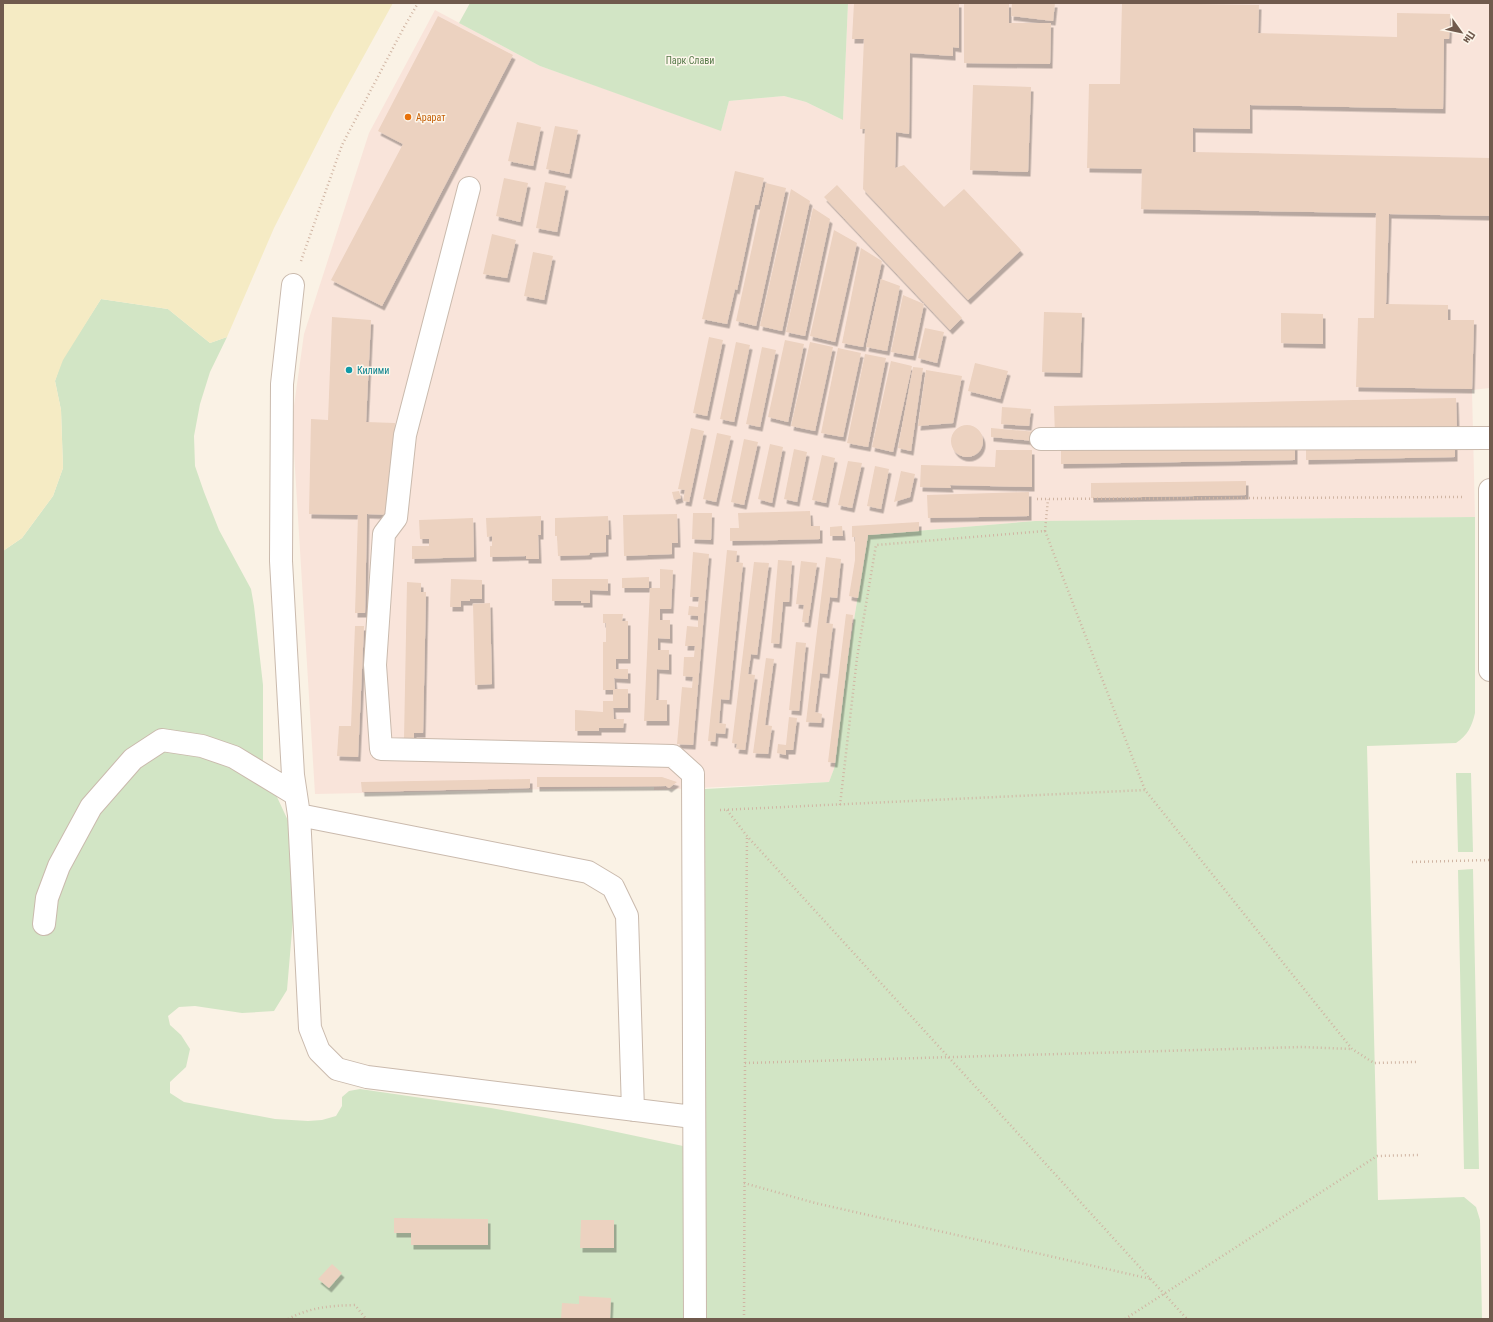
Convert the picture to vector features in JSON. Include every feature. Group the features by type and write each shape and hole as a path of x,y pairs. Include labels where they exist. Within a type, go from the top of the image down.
{"street":[{"path":"470,188 405,435 396,518 384,534 375,665 381,749 673,756 693,774 694,1319"},
{"path":"293,285 282,384 281,561 292,767 299,815 310,1028 319,1051 338,1069 367,1077 693,1117"},
{"path":"1041,439 1490,438"},
{"path":"1490,493 1490,670"},
{"path":"44,924 47,898 59,866 91,807 133,759 162,740 202,746 234,757 295,794"},
{"path":"299,815 588,872 613,887 626,916 633,1110"}],"path":[{"path":"293,285 342,145 403,28 418,3"},
{"path":"1037,499 1490,493"},
{"path":"1048,499 1046,531 1145,790 1352,1049 1374,1063 1416,1062"},
{"path":"840,805 857,658 876,545 1046,531"},
{"path":"694,810 840,805 1145,790"},
{"path":"727,810 747,836 1187,1319"},
{"path":"744,1319 744,1063 747,836"},
{"path":"1412,862 1490,860"},
{"path":"744,1063 1302,1047 1352,1049"},
{"path":"1125,1319 1377,1156 1419,1155"},
{"path":"744,1183 815,1203 1151,1280"},
{"path":"288,1319 326,1306 355,1304 366,1319"}],"shaded area":[{"path":"848,3 1490,3 1490,388 1472,390 1475,517 1035,521 868,535 848,656 835,766 829,782 654,790 654,787 315,794 292,420 304,334 369,133 435,10 540,66 721,130 729,101 784,96 806,102 843,120"}],"green space":[{"name":"Парк Слави","path":"470,3 848,3 843,120 806,102 784,96 729,101 721,131 540,66 459,23"},
{"path":"101,299 168,309 210,343 227,337 210,372 200,404 194,436 195,466 219,530 251,589 263,685 263,767 291,827 294,859 293,919 287,990 274,1011 242,1013 195,1006 179,1007 168,1016 170,1025 181,1035 190,1049 186,1067 170,1082 170,1093 184,1102 275,1119 308,1121 322,1120 336,1116 342,1106 342,1097 349,1091 360,1089 491,1108 579,1124 683,1146 685,1319 3,1319 3,551 22,538 53,496 63,468 61,410 55,381 62,360"},
{"path":"1475,517 1475,713 1471,726 1464,737 1456,743 1367,746 1378,1200 1464,1197 1476,1207 1480,1220 1482,1319 706,1319 705,789 829,782 835,766 848,656 868,535 1035,521"},
{"path":"1456,773 1471,773 1473,852 1458,852"},
{"path":"1473,869 1479,1169 1464,1169 1458,870"}],"sand":[{"path":"3,3 393,3 333,112 274,228 227,337 210,343 168,309 101,299 63,360 55,381 61,410 63,468 53,496 22,538 3,551"}],"building":[{"path":"854,3 959,3 959,48 953,47 953,56 910,53 909,134 896,132 895,168 904,165 944,207 964,189 1021,250 968,300 863,189 865,129 860,129 864,39 852,39"},
{"path":"964,3 1009,3 1009,23 1051,23 1050,64 964,63"},
{"path":"1012,3 1055,3 1053,21 1011,16"},
{"path":"1122,3 1259,5 1258,33 1397,37 1397,13 1450,14 1449,39 1444,39 1443,109 1250,105 1250,129 1193,128 1193,152 1490,158 1490,216 1389,214 1386,304 1448,305 1448,320 1474,320 1472,389 1356,387 1358,318 1374,318 1376,213 1141,209 1142,169 1087,168 1089,84 1120,84"},
{"path":"438,16 513,55 382,306 331,280 403,144 378,131"},
{"path":"973,85 1031,87 1028,172 970,170"},
{"path":"517,122 541,127 533,166 508,161"},
{"path":"555,126 578,130 569,174 546,169"},
{"path":"735,171 764,178 758,205 755,205 737,290 735,289 727,324 702,319"},
{"path":"504,178 528,183 520,222 496,216"},
{"path":"545,182 566,186 557,232 536,228"},
{"path":"766,183 786,188 756,326 736,321"},
{"path":"837,185 962,318 950,330 824,197"},
{"path":"791,189 810,201 782,331 760,326"},
{"path":"813,208 830,219 805,336 786,332"},
{"path":"834,230 857,243 835,342 810,336"},
{"path":"492,234 516,240 507,278 483,274"},
{"path":"861,248 882,261 863,347 842,343"},
{"path":"533,252 553,256 544,300 524,296"},
{"path":"881,279 900,286 887,351 866,347"},
{"path":"903,295 924,304 913,356 891,352"},
{"path":"1044,312 1082,313 1080,373 1042,372"},
{"path":"1281,313 1323,314 1323,344 1281,343"},
{"path":"332,317 371,320 366,422 395,423 393,515 367,514 365,613 355,613 358,515 309,514 311,419 328,420"},
{"path":"925,328 944,332 937,363 918,358"},
{"path":"709,337 723,340 707,416 693,413"},
{"path":"785,340 804,344 788,422 768,417"},
{"path":"736,342 750,345 734,422 720,419"},
{"path":"810,342 833,347 815,431 791,426"},
{"path":"762,347 776,350 760,427 746,424"},
{"path":"838,348 861,353 843,437 821,433"},
{"path":"865,354 886,358 868,447 847,443"},
{"path":"891,361 912,366 893,452 872,447"},
{"path":"975,363 1008,371 1000,399 968,391"},
{"path":"913,367 923,368 911,451 898,448"},
{"path":"926,370 962,376 953,423 918,426"},
{"path":"1456,398 1457,428 1055,436 1054,406"},
{"path":"1002,407 1031,409 1029,426 1001,424"},
{"path":"964,425 970,425 979,429 983,441 979,453 970,457 964,457 955,453 951,444 951,438 955,429"},
{"path":"691,428 704,431 689,502 683,501 685,490 678,489"},
{"path":"991,428 1036,432 1035,441 991,437"},
{"path":"717,433 731,436 716,502 703,499"},
{"path":"744,439 758,442 744,505 731,502"},
{"path":"1295,440 1295,460 1061,464 1061,445"},
{"path":"1455,442 1455,457 1306,460 1306,445"},
{"path":"770,444 783,447 772,503 758,499"},
{"path":"794,449 807,452 797,502 784,499"},
{"path":"996,450 1032,450 1032,487 950,485 951,488 920,487 921,465 995,467"},
{"path":"822,455 835,458 826,503 812,500"},
{"path":"848,461 862,463 852,508 838,505"},
{"path":"875,466 889,469 881,509 867,506"},
{"path":"901,471 915,474 910,497 894,502"},
{"path":"1246,481 1246,495 1091,498 1091,483"},
{"path":"679,491 681,498 674,500 672,492"},
{"path":"1029,492 1029,516 928,518 927,495"},
{"path":"810,511 811,526 820,526 820,539 730,541 730,528 739,528 738,513"},
{"path":"693,513 712,513 711,540 692,539"},
{"path":"677,514 678,543 672,543 672,554 624,556 623,515"},
{"path":"541,516 541,535 538,535 539,559 526,559 526,556 490,557 492,536 487,537 486,518"},
{"path":"608,516 609,535 606,535 606,552 590,553 589,555 558,556 557,536 555,536 555,518"},
{"path":"473,518 474,557 412,559 412,546 429,546 429,539 420,539 419,520"},
{"path":"919,522 919,531 868,535 858,598 849,596 855,560 855,537 852,537 852,526"},
{"path":"842,526 843,536 830,536 830,527"},
{"path":"727,550 737,551 736,562 743,563 729,700 721,699 719,723 726,724 725,734 716,733 715,742 708,741"},
{"path":"693,552 709,554 693,745 677,744 682,687 692,688 693,677 683,676 684,657 694,657 695,646 685,646 687,626 698,627 698,616 688,615 689,606 698,607 699,597 690,597"},
{"path":"826,557 841,559 837,598 830,597 826,623 833,624 827,674 820,673 815,712 822,714 821,723 806,722"},
{"path":"778,560 792,561 789,602 783,602 779,644 771,643"},
{"path":"801,561 817,563 808,623 802,622 804,605 796,604"},
{"path":"754,562 769,563 757,655 751,654 748,674 755,675 745,750 736,749 737,744 732,743"},
{"path":"660,569 673,570 671,609 660,609 660,620 670,620 670,639 658,638 658,650 669,650 669,670 657,669 656,700 667,700 667,721 644,721 650,588 660,588"},
{"path":"649,577 649,588 622,588 622,578"},
{"path":"451,579 482,580 482,599 461,601 461,607 450,607"},
{"path":"552,579 608,579 608,591 590,590 590,603 581,603 581,601 552,601"},
{"path":"407,582 421,583 421,592 426,592 423,733 414,733 414,739 404,739"},
{"path":"490,603 492,684 475,685 473,604"},
{"path":"603,614 623,614 622,621 628,621 628,659 616,659 616,669 628,669 628,679 614,678 615,689 628,689 628,708 613,708 614,719 624,719 623,728 599,728 599,731 575,731 575,710 603,712 603,701 613,701 613,690 603,690 603,642 606,642 606,623 603,623"},
{"path":"846,614 853,615 835,763 828,762"},
{"path":"355,626 364,626 358,757 337,756 339,726 351,726"},
{"path":"796,642 806,643 799,711 789,710"},
{"path":"766,658 774,659 765,725 772,726 768,754 753,753"},
{"path":"789,717 797,718 793,750 786,750 786,755 777,753 778,744 786,745"},
{"path":"537,777 662,777 677,782 669,788 666,786 537,787"},
{"path":"530,779 530,788 362,792 361,782"},
{"path":"394,1218 488,1219 488,1245 411,1245 411,1233 394,1233"},
{"path":"581,1220 614,1220 614,1248 580,1248"},
{"path":"332,1264 342,1273 329,1288 318,1279"},
{"path":"579,1296 611,1298 610,1319 561,1319 562,1303 579,1304"}],"place":[{"name":"Арарат","path":"408,117"},
{"name":"Килими","path":"349,370"}]}
